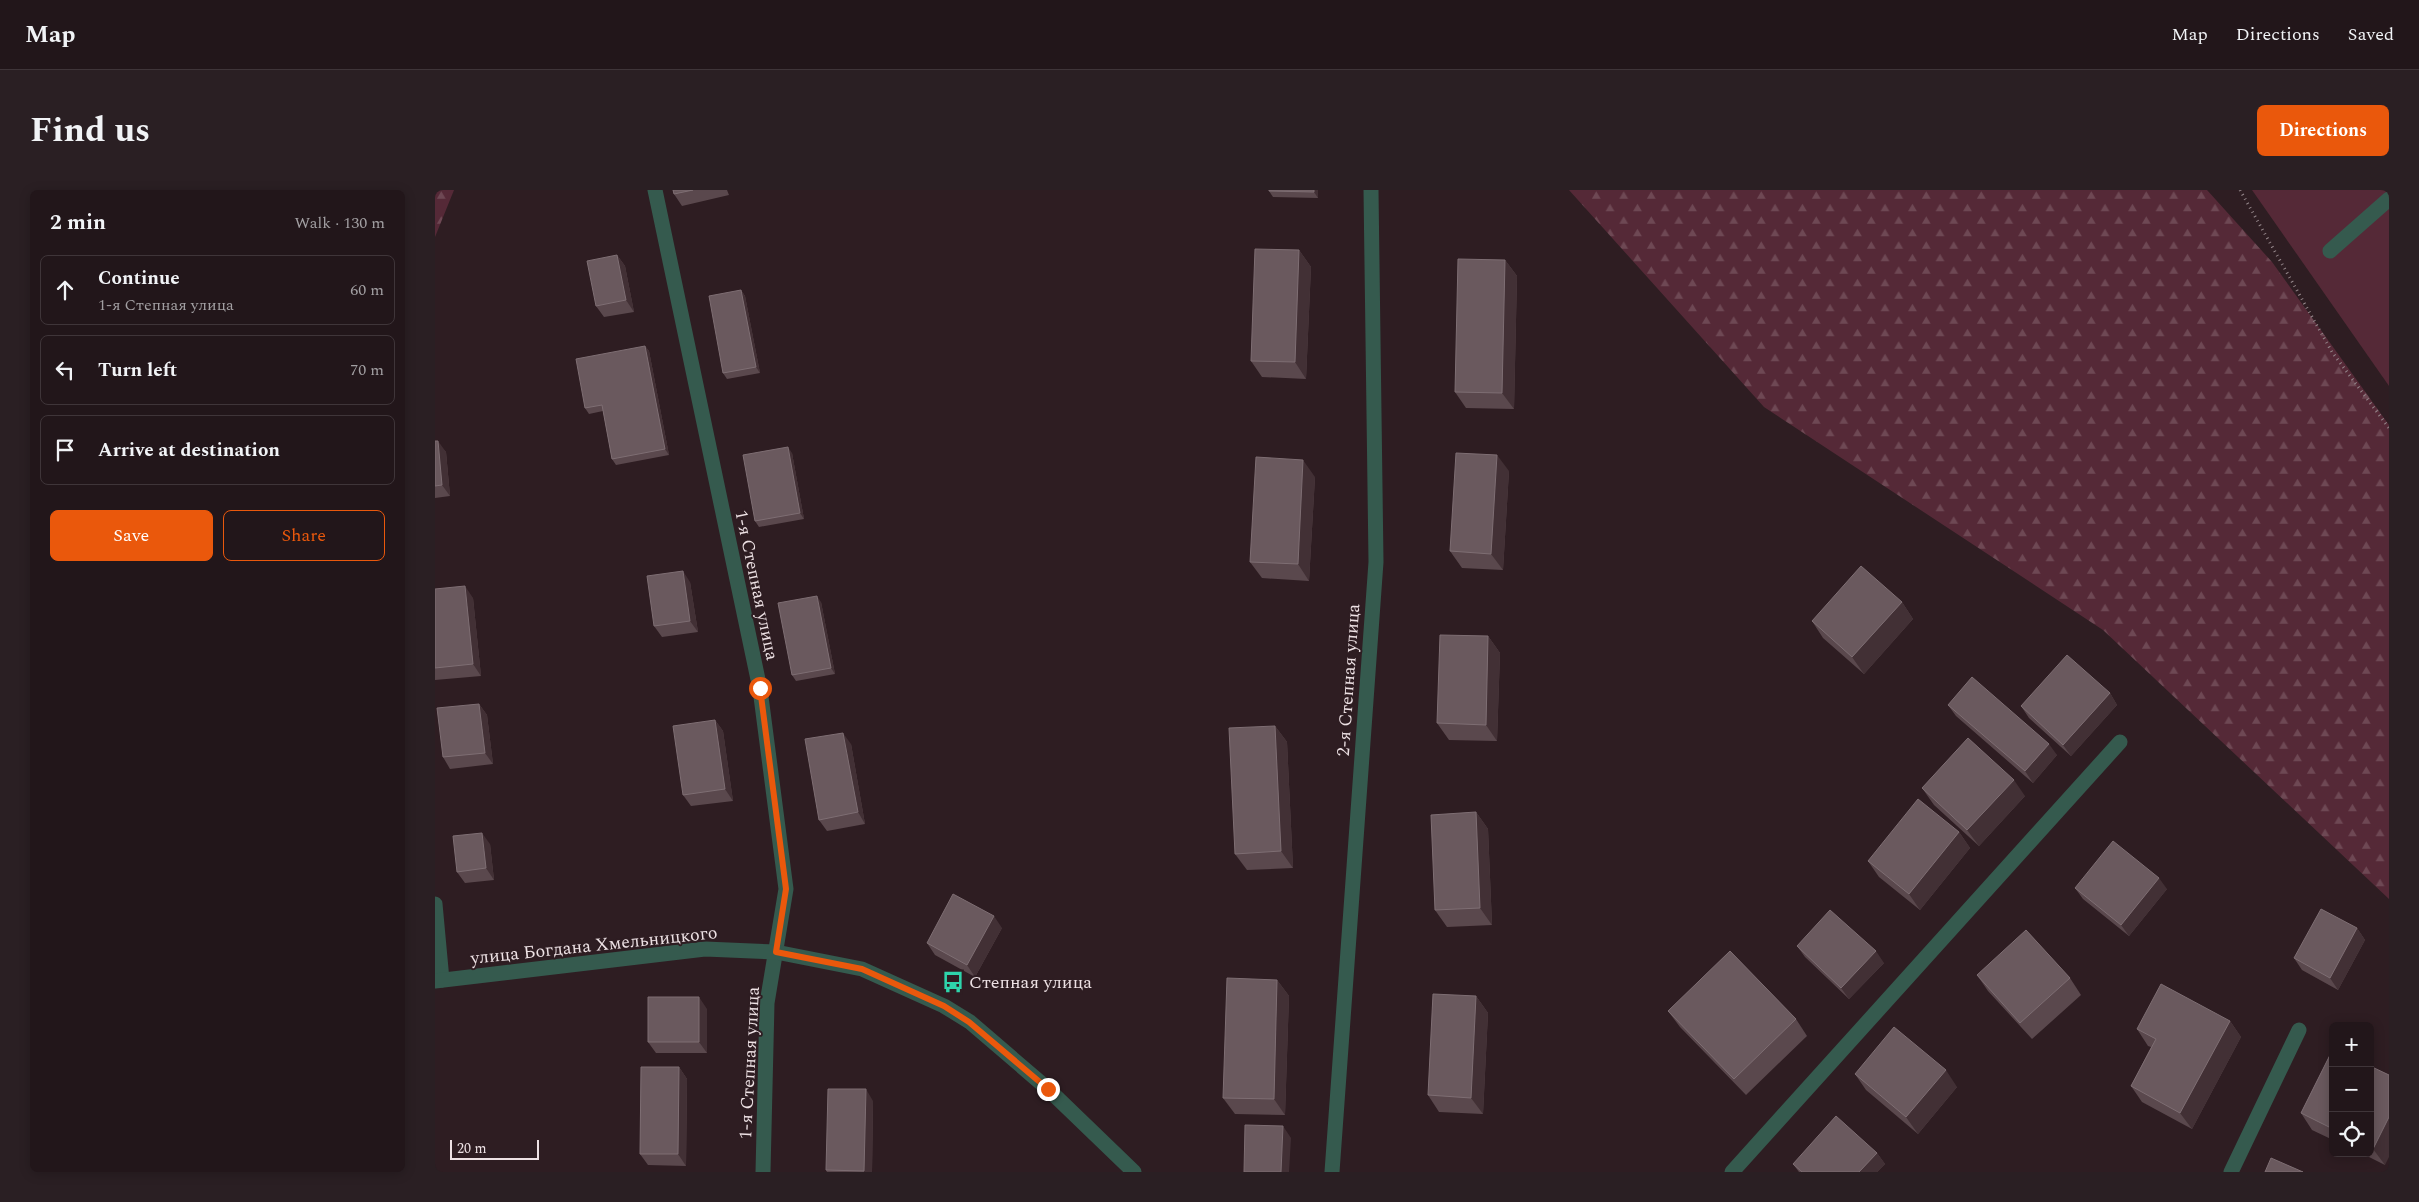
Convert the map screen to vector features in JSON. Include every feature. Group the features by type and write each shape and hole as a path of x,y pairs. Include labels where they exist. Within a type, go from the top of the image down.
{"street":[{"name":"1-я Степная улица","path":"655,190 760,688 786,889 767,1004 763,1172"},
{"name":"2-я Степная улица","path":"1332,1172 1376,562 1371,190"},
{"path":"2330,250 2389,199"},
{"path":"1732,1172 2120,742"},
{"path":"435,904 439,981"},
{"name":"улица Богдана Хмельницкого","path":"439,981 705,949 776,952 862,969 944,1006 963,1018 1048,1089 1134,1172"},
{"path":"2231,1172 2299,1030"}],"path":[{"path":"2240,190 2332,352 2389,428"}],"green space":[{"path":"435,190 454,190 435,237"},
{"path":"1569,190 2207,190 2272,262 2389,425 2389,899 2103,630 1764,407"},
{"path":"2252,190 2389,190 2389,386"}],"building":[{"path":"673,190 693,190 674,194"},
{"path":"1314,190 1314,192 1269,191"},
{"path":"1255,249 1299,250 1295,362 1251,361"},
{"path":"617,255 626,300 596,306 587,261"},
{"path":"1458,259 1505,260 1502,393 1455,392"},
{"path":"741,290 756,367 723,373 709,296"},
{"path":"645,346 665,449 612,459 602,405 585,408 576,359"},
{"path":"435,441 438,441 442,485 435,486"},
{"path":"788,447 800,513 755,521 743,455"},
{"path":"1456,453 1497,455 1491,554 1450,551"},
{"path":"1256,457 1303,460 1298,564 1250,562"},
{"path":"1861,566 1902,602 1852,657 1812,621"},
{"path":"683,571 690,621 654,626 647,576"},
{"path":"465,586 473,664 435,668 435,589"},
{"path":"817,596 831,668 792,675 778,603"},
{"path":"1440,635 1488,636 1486,725 1437,723"},
{"path":"2067,655 2110,693 2063,745 2021,706"},
{"path":"1972,677 2049,744 2025,771 1948,705"},
{"path":"479,704 485,753 443,757 437,708"},
{"path":"715,720 725,789 683,795 673,726"},
{"path":"1275,726 1281,851 1235,854 1229,728"},
{"path":"843,733 858,812 819,820 805,739"},
{"path":"1968,738 2014,780 1967,830 1922,788"},
{"path":"1918,799 1959,832 1909,894 1868,861"},
{"path":"1476,812 1480,908 1435,910 1431,815"},
{"path":"482,833 486,868 457,872 453,836"},
{"path":"2113,841 2159,878 2121,925 2075,888"},
{"path":"953,894 994,916 967,965 927,943"},
{"path":"2321,909 2357,928 2330,978 2294,958"},
{"path":"1830,910 1876,951 1841,988 1797,946"},
{"path":"2026,930 2070,978 2020,1023 1977,975"},
{"path":"1730,951 1796,1019 1734,1079 1668,1011"},
{"path":"1227,978 1277,980 1274,1099 1223,1098"},
{"path":"2161,984 2230,1021 2180,1113 2131,1086 2156,1039 2137,1029"},
{"path":"1433,994 1476,996 1471,1098 1428,1095"},
{"path":"648,997 699,997 699,1042 648,1042"},
{"path":"1894,1027 1946,1070 1906,1117 1855,1074"},
{"path":"2329,1057 2329,1127 2301,1113"},
{"path":"641,1067 679,1067 678,1154 640,1154"},
{"path":"2374,1068 2389,1075 2389,1117 2374,1147"},
{"path":"828,1089 866,1089 864,1171 826,1170"},
{"path":"1836,1116 1877,1153 1859,1172 1802,1172 1793,1164"},
{"path":"1245,1125 1283,1126 1281,1172 1244,1172"},
{"path":"2271,1158 2303,1172 2265,1172"}],"place":[{"name":"Степная улица","path":"953,982"}],"route":[{"path":"760,688 786,889 776,952 862,969 944,1006 969,1022 1048,1089"}]}
